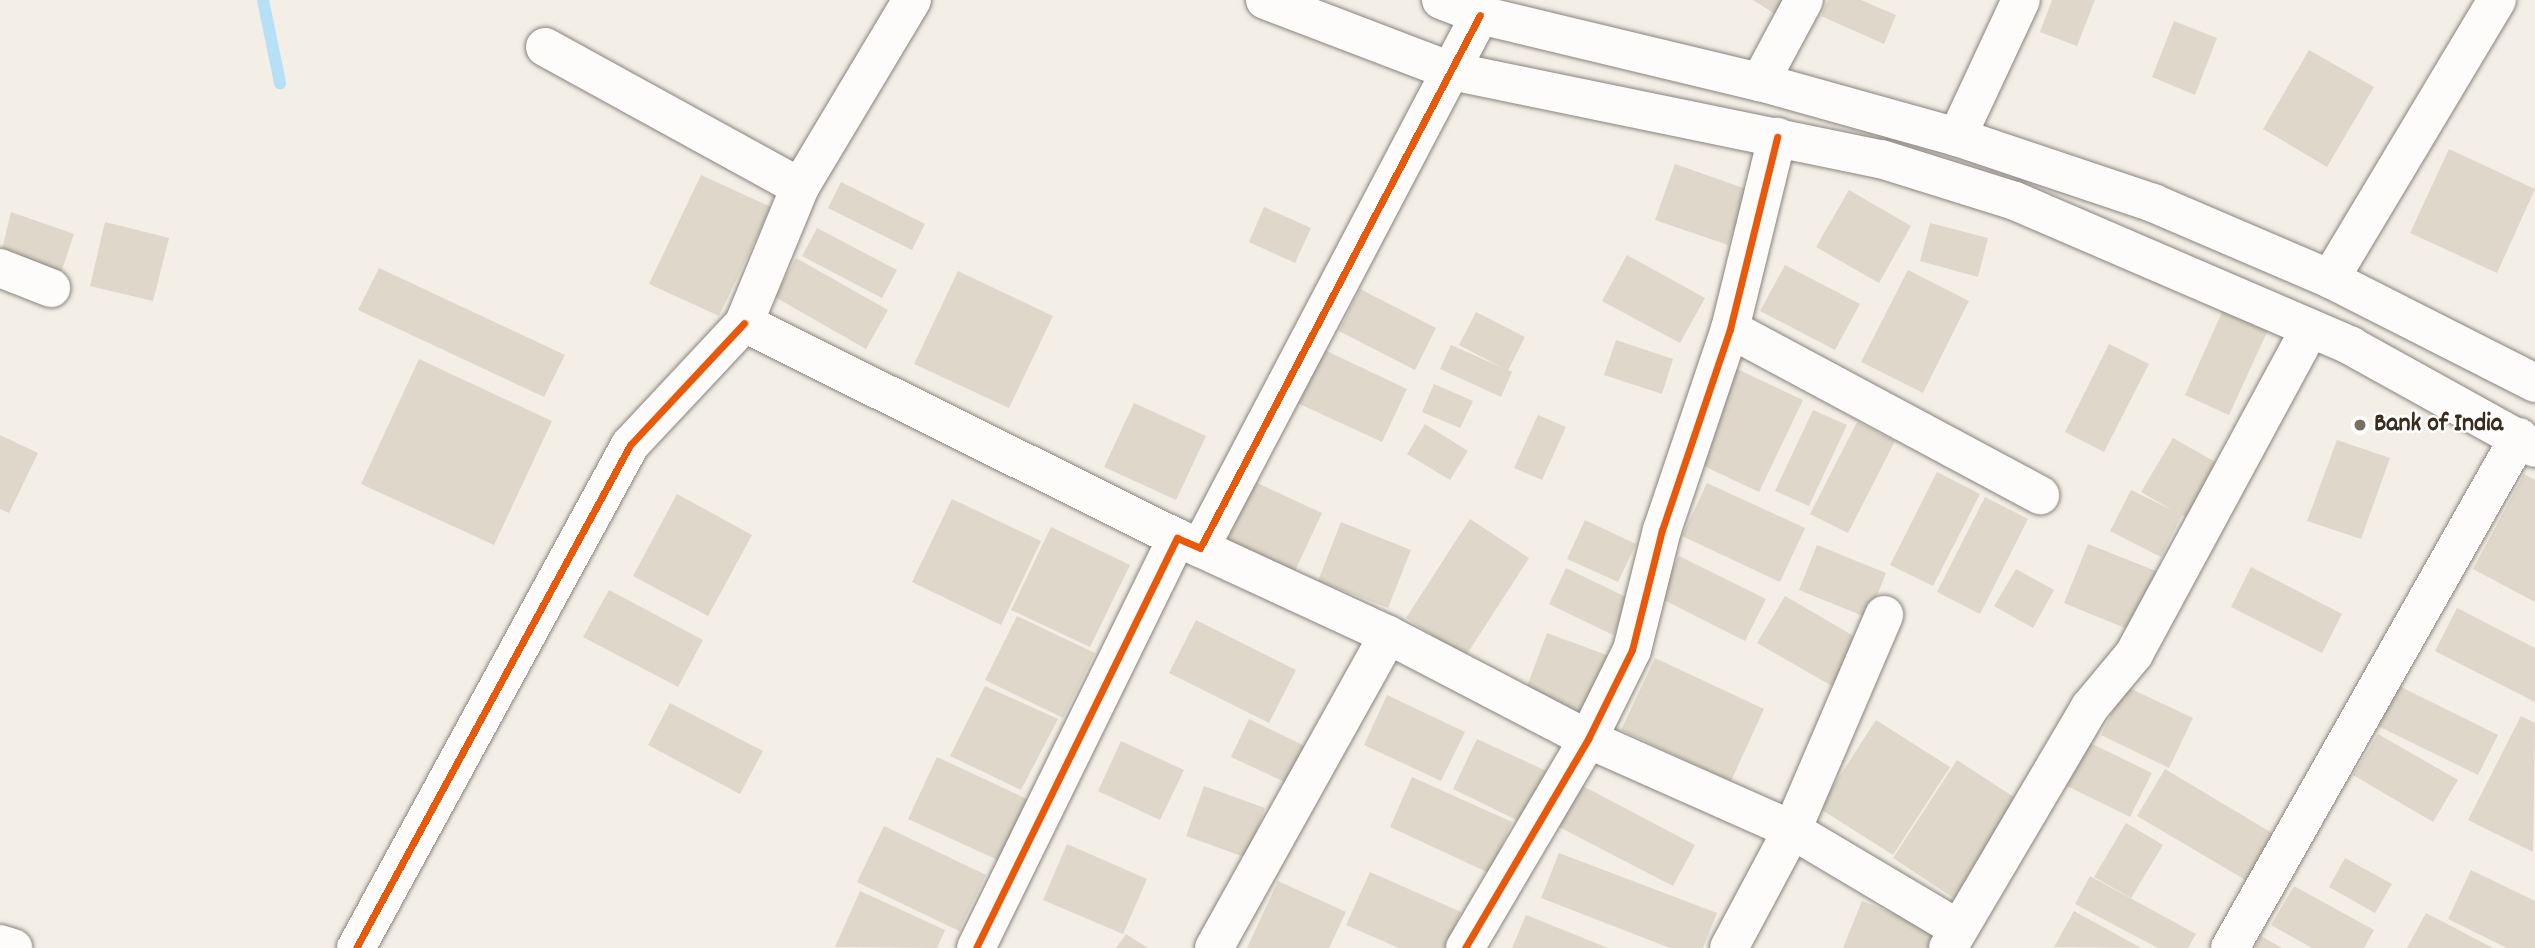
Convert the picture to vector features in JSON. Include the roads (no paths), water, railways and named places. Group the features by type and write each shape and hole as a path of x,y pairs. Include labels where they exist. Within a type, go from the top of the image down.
{"street":[{"path":"356,948 629,445 744,323 800,187 912,0"},
{"path":"1265,0 1451,71 1881,159 2015,201 2310,328 2527,442 2230,948"},
{"path":"1441,0 1480,15 1760,82 1957,137 2152,203 2330,279 2535,383"},
{"path":"1760,82 1804,0"},
{"path":"1957,137 2021,0"},
{"path":"2330,279 2497,0"},
{"path":"976,948 1188,543 1480,15"},
{"path":"545,47 800,187"},
{"path":"1465,948 1588,739 1632,650 1662,530 1730,329 1777,137"},
{"path":"0,268 51,288"},
{"path":"744,323 1188,543 1388,635 1588,739 1792,830 1953,938 2090,707 2134,654 2310,328"},
{"path":"1730,329 2040,495"},
{"path":"1729,948 1792,830 1884,615"},
{"path":"1214,948 1388,635"},
{"path":"0,944 13,948"}],"waterway":[{"path":"263,0 280,83"}],"place":[{"name":"Bank of India","path":"2360,425"}]}
